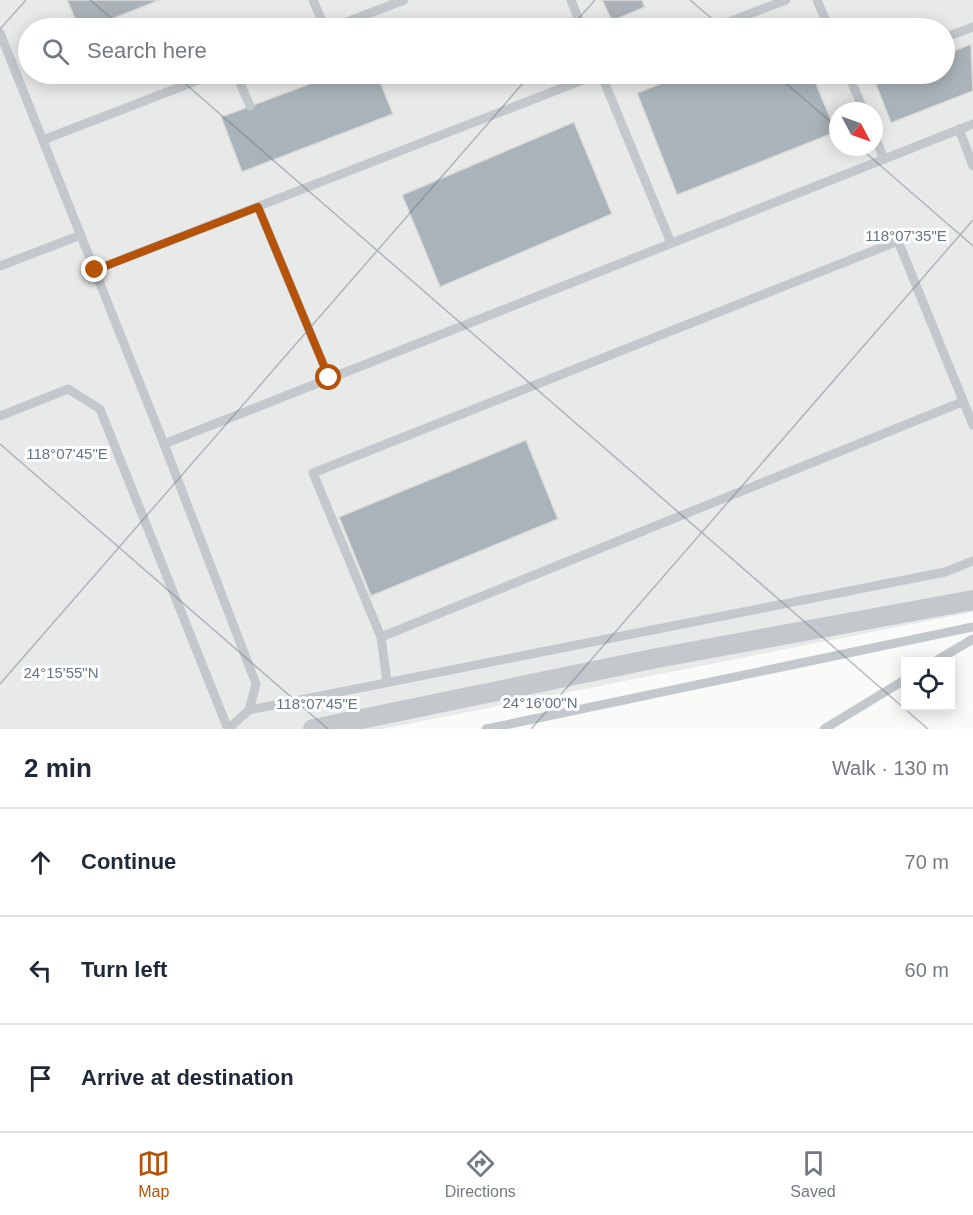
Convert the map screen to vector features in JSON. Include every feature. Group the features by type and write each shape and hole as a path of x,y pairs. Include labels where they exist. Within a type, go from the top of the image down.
{"street":[{"path":"313,729 646,660 973,600"}],"lane":[{"path":"313,0 321,18"},
{"path":"364,18 404,0"},
{"path":"571,0 578,18"},
{"path":"739,18 786,0"},
{"path":"818,0 826,18"},
{"path":"955,34 973,27"},
{"path":"0,33 18,78"},
{"path":"20,84 164,444 256,684 249,710"},
{"path":"43,140 188,84"},
{"path":"240,84 250,106"},
{"path":"95,270 573,84"},
{"path":"603,84 670,243"},
{"path":"852,84 860,102"},
{"path":"164,444 973,124"},
{"path":"959,129 973,166"},
{"path":"258,207 329,378"},
{"path":"0,266 81,235"},
{"path":"387,682 381,637 313,473 898,241 973,426"},
{"path":"0,416 68,389 100,409 228,729 249,710 945,572 973,561"},
{"path":"381,637 963,402"},
{"path":"486,729 973,627"},
{"path":"942,657 973,639"},
{"path":"824,729 901,682"}],"shaded area":[{"path":"0,0 973,0 973,612 382,729 0,729"}],"building":[{"path":"67,0 160,0 114,18 75,18"},
{"path":"602,0 642,0 645,7 619,18 611,18"},
{"path":"971,44 973,91 891,123 876,84 955,84 955,51"},
{"path":"309,84 381,84 393,114 242,172 221,117"},
{"path":"660,84 816,84 829,115 829,135 677,195 637,93"},
{"path":"574,122 612,214 440,287 402,195"},
{"path":"526,440 558,519 371,596 339,517"}],"route":[{"path":"95,270 258,207 329,378"}]}
